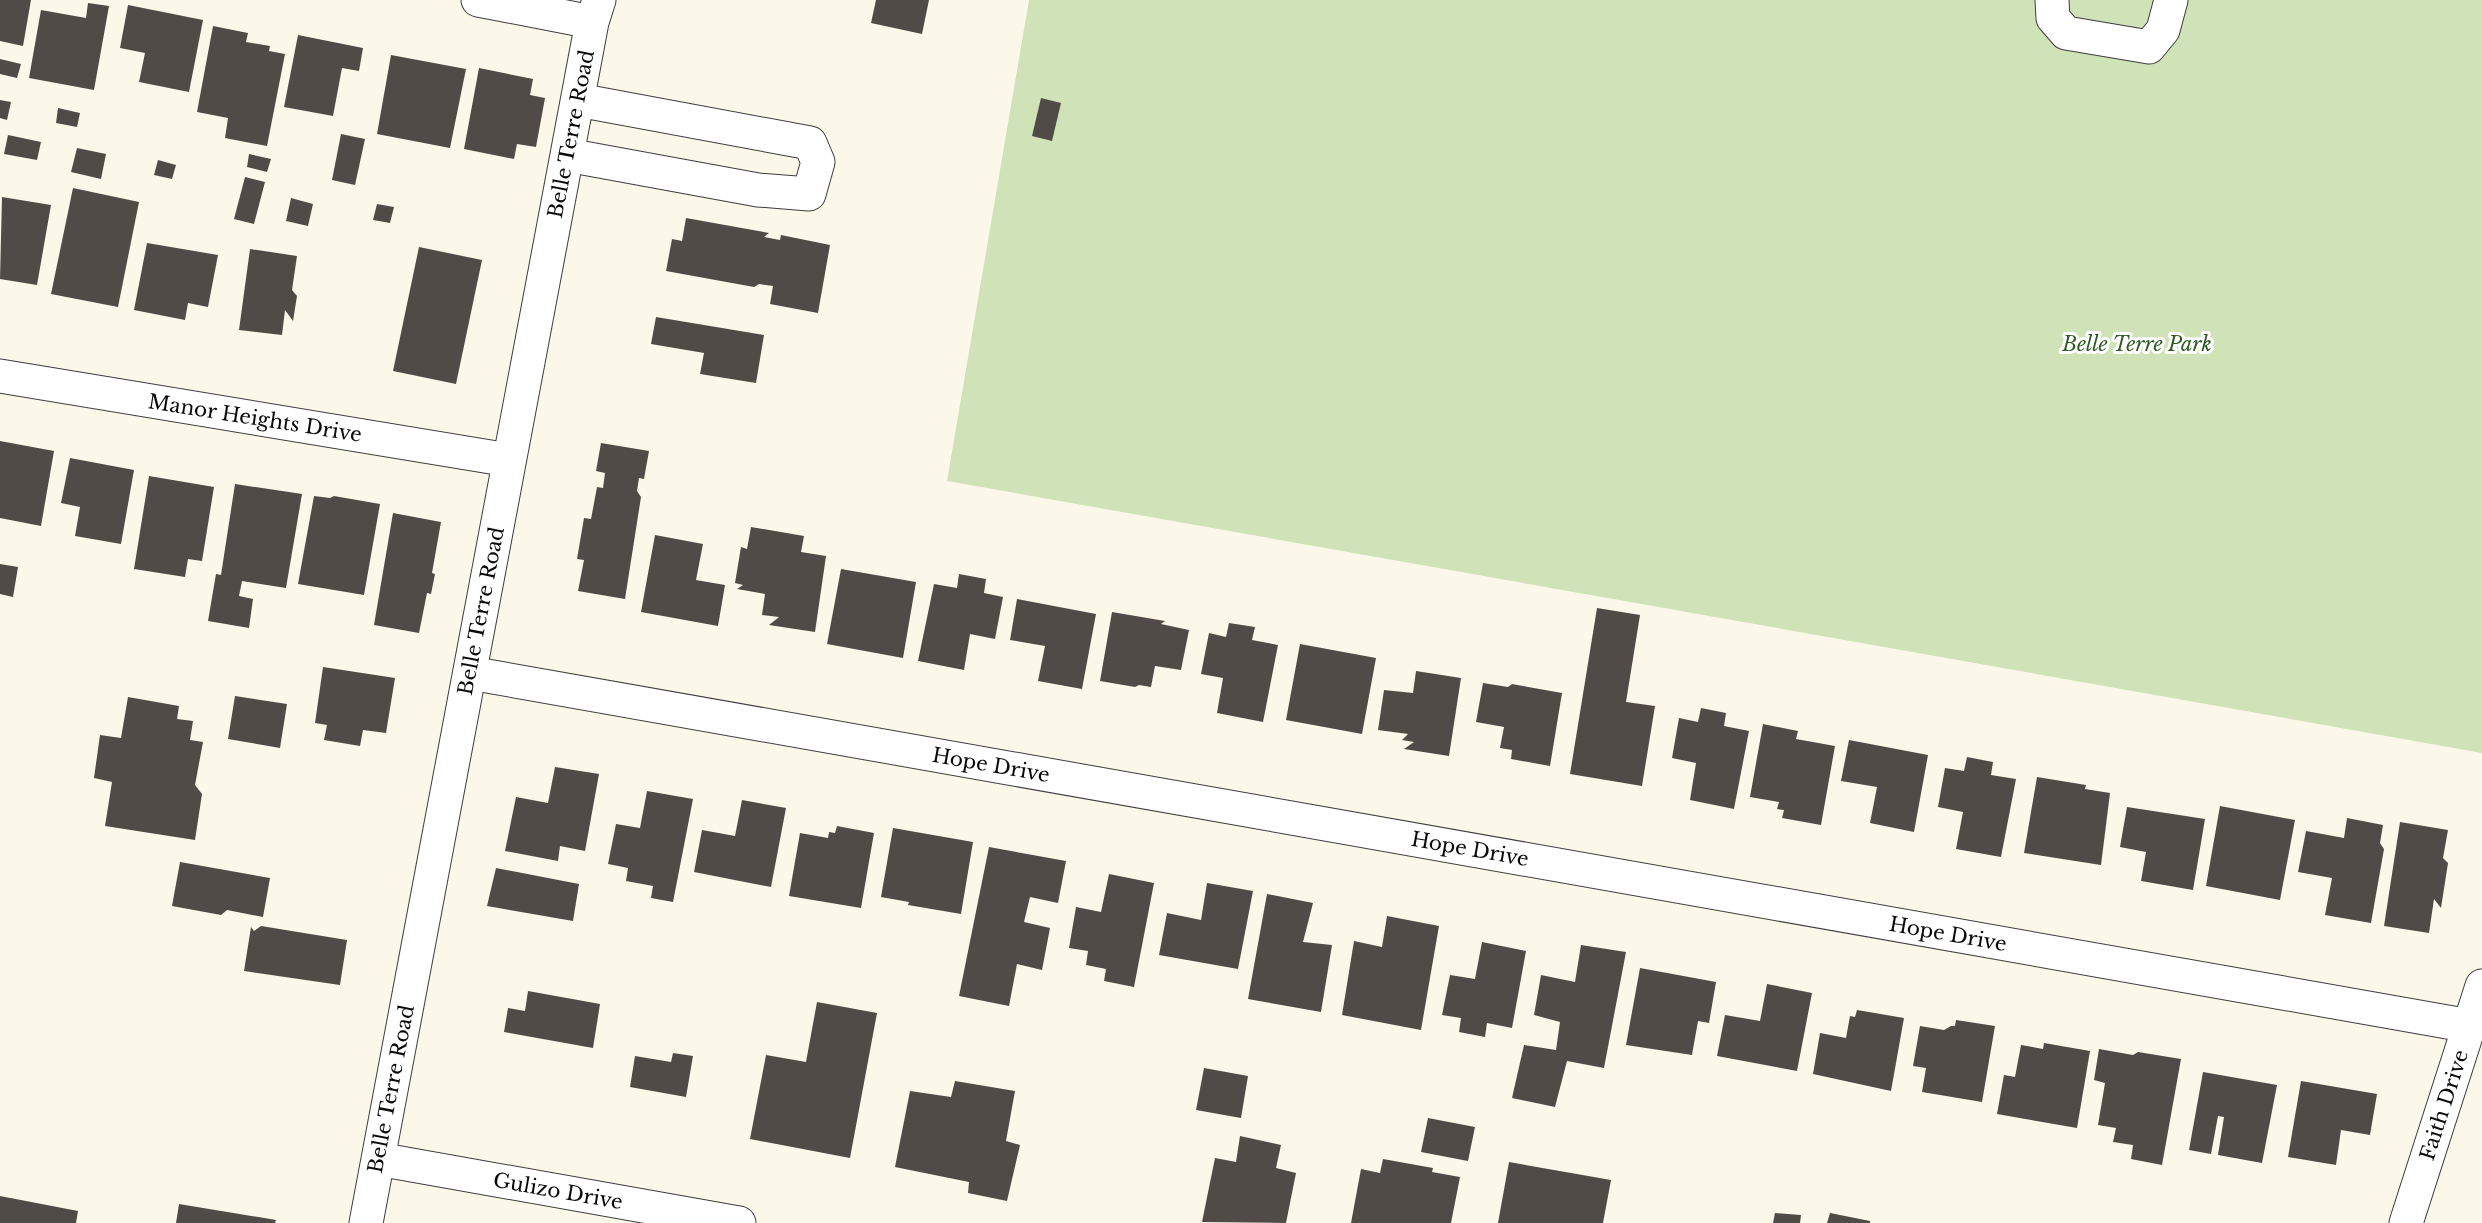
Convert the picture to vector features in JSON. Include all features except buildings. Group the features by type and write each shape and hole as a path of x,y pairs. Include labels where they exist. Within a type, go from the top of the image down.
{"street":[{"path":"478,0 596,11"},
{"path":"2052,0 2054,18 2066,33 2148,47 2163,30 2170,0"},
{"name":"Belle Terre Road","path":"366,1223 596,11"},
{"path":"567,155 758,190 809,194 818,162 810,143 578,100"},
{"name":"Manor Heights Drive","path":"0,376 509,460"},
{"name":"Hope Drive","path":"470,673 2470,1026"},
{"name":"Faith Drive","path":"2406,1223 2482,986"},
{"name":"Gulizo Drive","path":"378,1160 739,1223"}],"green space":[{"name":"Belle Terre Park","path":"1029,0 2482,0 2482,753 947,481"}]}
